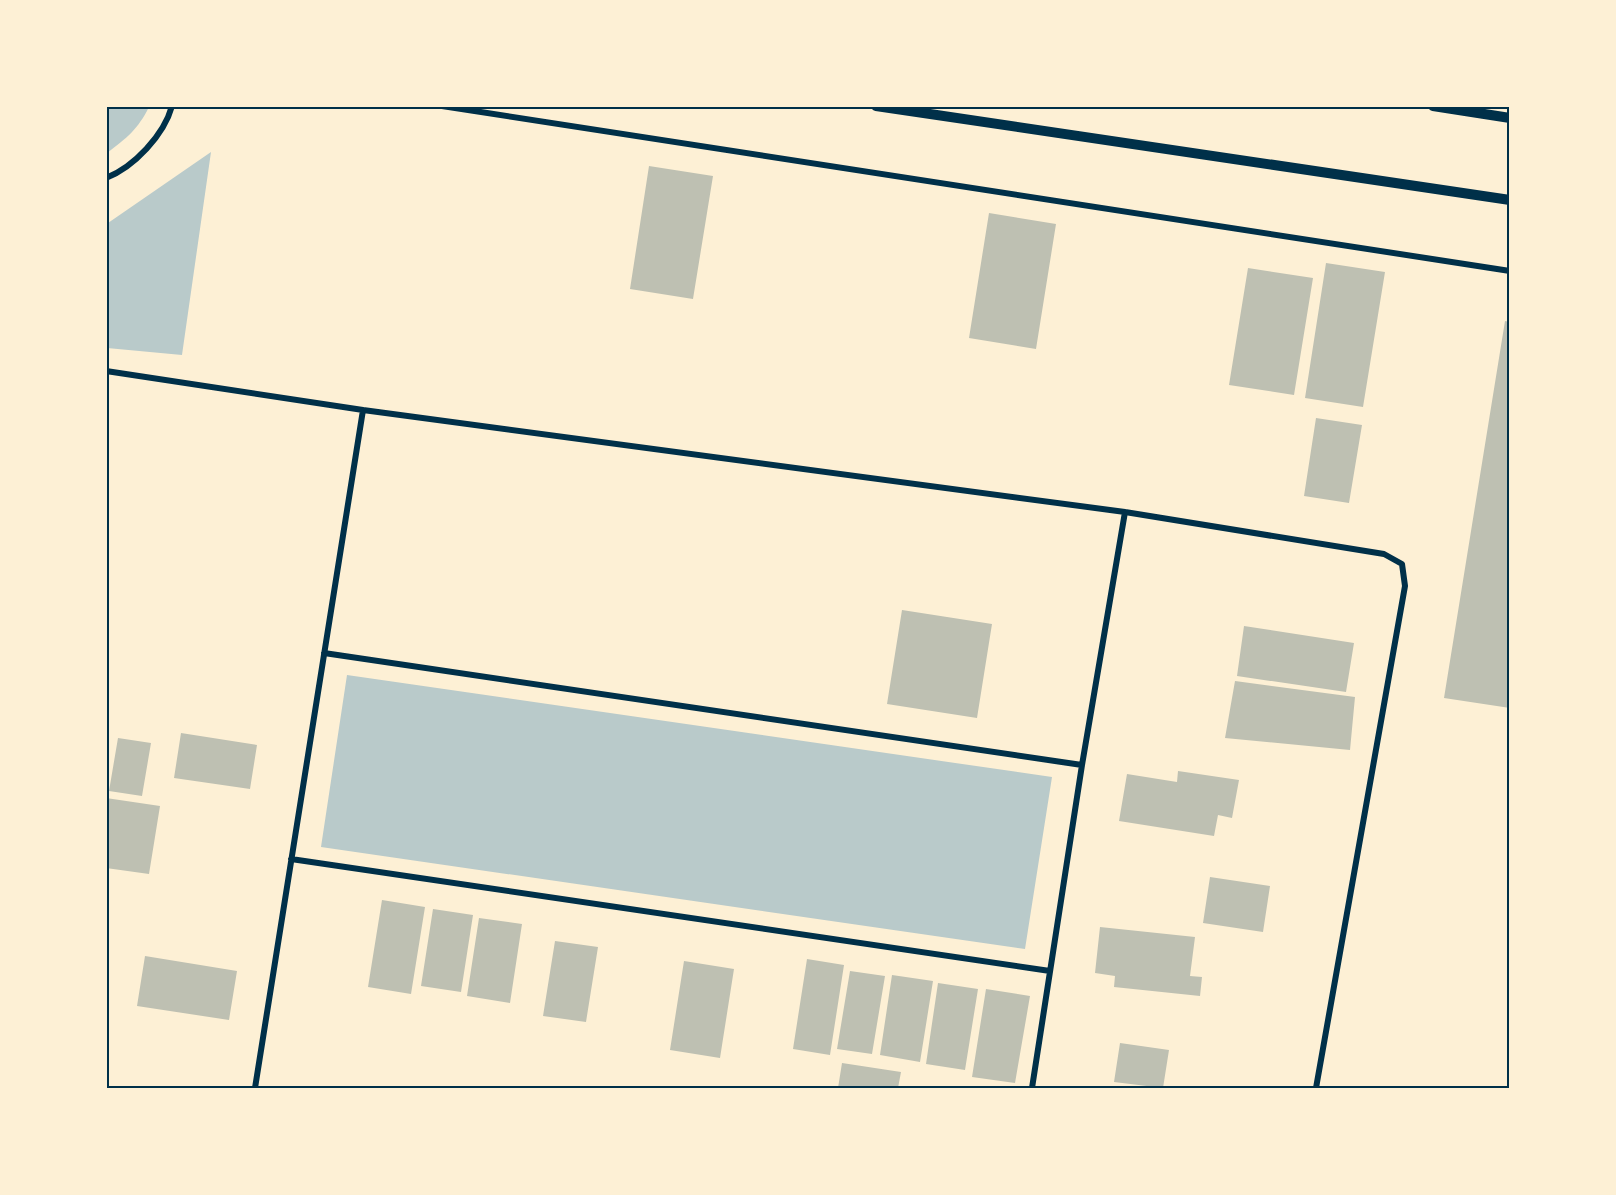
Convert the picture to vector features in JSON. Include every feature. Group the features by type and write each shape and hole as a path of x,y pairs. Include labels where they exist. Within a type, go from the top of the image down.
{"street":[{"path":"106,178 118,173 148,148 170,114 172,106"},
{"path":"442,106 1509,271"},
{"path":"876,106 1509,200"},
{"path":"1433,106 1509,118"},
{"path":"106,371 363,410 1125,512 1384,554 1402,564 1405,586 1316,1089"},
{"path":"255,1089 363,410"},
{"path":"1032,1089 1082,765 1125,512"},
{"path":"324,653 1082,765"},
{"path":"291,859 1050,971"}],"shaded area":[{"path":"107,106 149,107 131,133 107,153"},
{"path":"211,152 182,355 107,348 106,232 108,223"},
{"path":"347,675 1052,777 1025,949 321,847"}],"building":[{"path":"649,166 713,176 693,299 630,289"},
{"path":"989,213 1056,224 1036,349 969,338"},
{"path":"1326,263 1385,272 1363,407 1305,398"},
{"path":"1248,268 1313,278 1294,395 1229,385"},
{"path":"1505,321 1510,322 1510,708 1444,698"},
{"path":"1316,418 1362,425 1349,503 1304,496"},
{"path":"902,610 992,624 977,718 887,704"},
{"path":"1244,626 1354,643 1346,692 1237,676"},
{"path":"1235,681 1355,697 1350,750 1225,738"},
{"path":"181,733 257,745 250,789 174,778"},
{"path":"118,738 151,743 142,796 109,791"},
{"path":"1178,771 1239,780 1232,818 1218,815 1214,836 1119,821 1127,774 1177,782"},
{"path":"106,798 160,806 149,874 106,868"},
{"path":"1210,877 1270,886 1263,932 1203,923"},
{"path":"382,900 425,907 411,994 368,987"},
{"path":"433,909 473,915 461,992 421,986"},
{"path":"479,918 522,924 510,1003 467,996"},
{"path":"1100,927 1195,937 1190,976 1202,977 1200,996 1114,987 1115,976 1095,973"},
{"path":"555,941 598,947 586,1022 543,1016"},
{"path":"145,956 237,971 229,1020 137,1006"},
{"path":"807,959 844,965 830,1055 793,1049"},
{"path":"684,961 734,969 720,1058 670,1050"},
{"path":"850,971 885,976 872,1054 837,1049"},
{"path":"892,975 933,981 920,1062 880,1055"},
{"path":"938,983 978,989 965,1070 926,1064"},
{"path":"986,989 1030,996 1015,1083 972,1077"},
{"path":"1120,1043 1169,1050 1163,1088 1114,1082"},
{"path":"842,1063 901,1072 898,1088 838,1088"}]}
